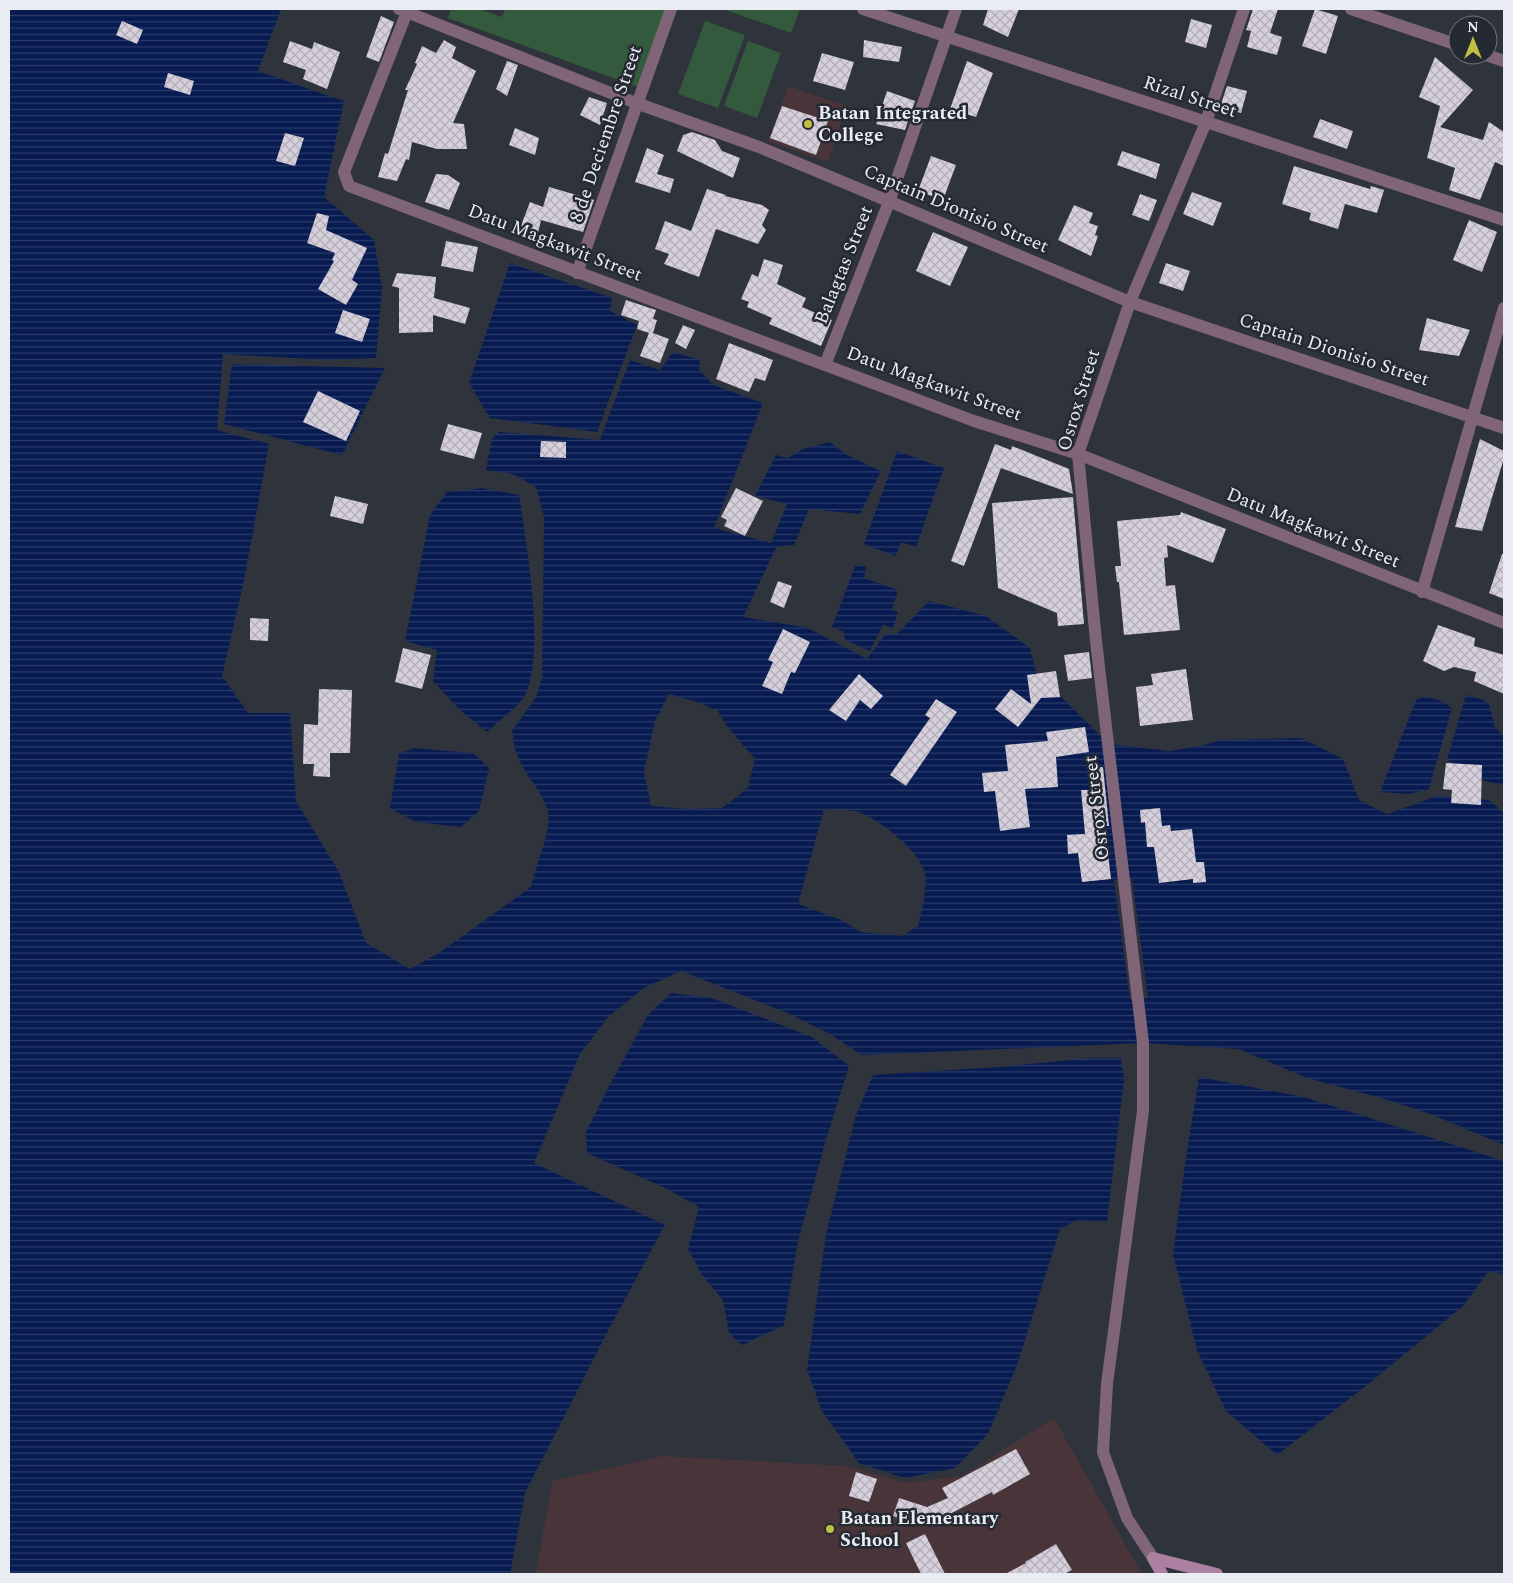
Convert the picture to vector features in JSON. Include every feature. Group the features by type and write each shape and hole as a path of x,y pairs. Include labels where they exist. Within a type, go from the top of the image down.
{"main road":[{"path":"1154,1558 1162,1574"},
{"path":"1154,1558 1216,1574"}],"street":[{"name":"8 de Deciembre Street","path":"577,273 671,9"},
{"name":"Rizal Street","path":"863,9 1504,220"},
{"name":"Balagtas Street","path":"825,364 889,202 956,9"},
{"name":"Osrox Street","path":"1154,1558 1127,1518 1103,1452 1108,1384 1143,1111 1143,1043 1140,999 1096,641 1078,454 1130,302 1206,122 1244,9"},
{"path":"1352,9 1448,43"},
{"name":"Captain Dionisio Street","path":"403,11 636,103 703,125 1130,302 1504,428"},
{"name":"Datu Magkawit Street","path":"403,11 344,172 349,186 500,241 577,273 974,421 1078,454 1504,623"},
{"path":"1422,592 1504,308"}],"shaded area":[{"name":"Batan Integrated College","path":"788,86 847,106 828,162 768,141"},
{"name":"Batan Elementary School","path":"1054,1418 1142,1574 536,1574 552,1481 663,1456 847,1466 906,1483 962,1476"}],"green space":[{"path":"451,9 479,9 502,17 505,9 676,9 646,90 448,18"},
{"path":"723,9 800,9 791,33"},
{"path":"705,21 745,35 718,108 678,94"},
{"path":"748,41 781,53 757,118 724,106"}],"water":[{"path":"9,9 281,9 258,71 344,101 324,197 374,240 382,288 376,358 327,360 223,354 217,430 269,444 244,581 222,676 248,713 290,713 296,801 339,872 366,943 410,969 439,953 531,887 548,828 549,820 546,804 521,764 512,731 536,697 542,677 544,516 536,487 513,474 486,470 492,439 499,432 600,440 630,360 660,370 673,352 700,360 699,370 714,385 763,403 714,528 771,543 787,504 755,496 776,455 788,458 803,449 830,442 847,455 881,471 860,514 809,509 794,545 777,546 743,617 808,628 867,659 885,634 896,635 929,601 986,616 1030,648 1036,672 1109,744 1169,751 1201,746 1221,740 1301,738 1343,759 1359,800 1387,814 1437,796 1489,800 1504,813 1504,1145 1433,1115 1388,1100 1307,1078 1239,1049 1143,1043 862,1055 830,1034 785,1012 681,971 644,988 609,1016 580,1054 534,1163 665,1225 525,1493 510,1574 9,1574","holes":["669,694 700,703 718,711 726,725 755,759 748,788 722,808 687,809 651,806 644,772 655,721","824,809 851,810 874,819 896,836 915,855 922,864 925,873 924,900 918,926 902,936 861,932 839,919 798,904"]},
{"path":"510,263 612,298 610,311 637,325 597,432 490,418 469,383"},
{"path":"232,364 385,368 342,455 224,424"},
{"path":"897,451 944,468 916,547 901,542 896,556 864,544"},
{"path":"482,488 519,495 530,568 534,626 534,653 531,676 525,695 513,709 487,732 459,709 433,681 437,650 405,641 430,515 447,492"},
{"path":"856,564 866,567 864,578 898,590 892,610 898,612 893,628 883,625 870,651 845,640 844,632 832,627"},
{"path":"1466,695 1481,699 1489,704 1495,727 1504,736 1504,784 1489,782 1474,776 1447,759"},
{"path":"1422,697 1438,700 1452,708 1429,789 1410,794 1380,792 1416,700"},
{"path":"414,748 473,753 489,768 479,811 461,827 416,822 390,808 399,754"},
{"path":"671,993 712,998 812,1037 849,1066 798,1241 784,1325 742,1345 729,1333 723,1300 702,1275 688,1249 699,1207 667,1189 587,1153 586,1132 609,1086 648,1015"},
{"path":"1089,1058 1121,1058 1124,1080 1107,1221 1077,1220 1060,1229 1017,1365 988,1434 955,1468 905,1478 859,1463 822,1411 807,1370 826,1234 856,1115 873,1075 999,1067"},
{"path":"1199,1077 1304,1097 1504,1161 1504,1275 1489,1271 1463,1306 1367,1385 1277,1455 1226,1411 1197,1350 1173,1254"}],"pier":[{"path":"1132,878 1148,998 1130,1000 1114,880"}],"building":[{"path":"988,9 1019,9 1008,37 983,25"},
{"path":"1253,9 1278,9 1270,33 1282,37 1277,55 1247,47 1251,31 1246,30"},
{"path":"1315,9 1338,16 1326,54 1302,46"},
{"path":"381,16 394,22 379,62 366,57"},
{"path":"1191,19 1212,25 1206,48 1185,42"},
{"path":"122,21 143,30 137,44 116,35"},
{"path":"444,40 456,47 452,58 476,71 453,123 464,124 467,149 437,149 412,142 409,160 406,159 397,181 378,177 385,153 388,154 408,90 405,90 417,64 415,63 422,46 436,53"},
{"path":"864,40 902,47 899,62 863,57"},
{"path":"290,41 312,49 314,42 340,52 327,89 303,79 306,70 283,62"},
{"path":"822,53 854,62 845,90 813,81"},
{"path":"1435,57 1473,90 1440,127 1483,140 1489,122 1504,132 1504,166 1495,162 1480,200 1449,190 1455,168 1427,158 1440,106 1419,97"},
{"path":"507,61 518,65 507,96 496,89"},
{"path":"967,61 993,73 976,117 950,109"},
{"path":"168,73 194,81 190,95 164,87"},
{"path":"1227,86 1247,91 1241,113 1220,107"},
{"path":"887,91 915,101 905,130 876,124"},
{"path":"589,97 607,103 600,125 580,115"},
{"path":"782,106 828,121 816,155 770,138"},
{"path":"1320,119 1353,131 1347,149 1313,137"},
{"path":"515,128 539,138 535,155 509,145"},
{"path":"692,132 715,140 722,151 740,158 733,178 677,151 683,135"},
{"path":"285,133 304,138 295,166 276,161"},
{"path":"647,148 664,155 657,174 674,179 670,193 635,182"},
{"path":"1122,151 1160,164 1156,179 1117,165"},
{"path":"931,156 956,165 943,200 918,191"},
{"path":"1294,166 1370,189 1371,186 1384,190 1377,213 1345,204 1338,229 1309,220 1311,213 1282,204"},
{"path":"436,174 448,175 460,183 449,210 425,202"},
{"path":"549,187 594,200 583,232 541,220 537,237 519,231 530,202 543,207"},
{"path":"707,189 725,196 762,205 769,210 762,225 766,230 758,244 716,229 699,277 664,264 669,254 655,249 665,221 691,231"},
{"path":"1192,192 1222,203 1213,226 1183,214"},
{"path":"1140,194 1157,200 1149,221 1132,215"},
{"path":"1074,205 1093,213 1089,223 1098,226 1095,235 1098,236 1091,256 1058,240"},
{"path":"317,213 329,216 326,230 367,248 352,280 358,284 346,305 318,289 334,261 332,260 335,253 307,243"},
{"path":"1469,220 1497,232 1482,272 1453,260"},
{"path":"933,232 968,247 950,286 916,271"},
{"path":"446,241 478,247 473,272 441,266"},
{"path":"764,259 783,265 777,284 806,298 802,307 832,320 821,346 769,324 772,318 747,307 749,302 741,299 752,274 758,277"},
{"path":"1166,263 1190,271 1183,291 1159,283"},
{"path":"397,273 436,277 434,298 470,308 465,324 433,315 433,332 399,333 399,288 392,286"},
{"path":"626,300 656,310 653,319 657,320 653,333 669,339 660,363 640,356 649,333 637,329 639,321 621,315"},
{"path":"343,310 370,319 362,342 335,333"},
{"path":"1427,318 1470,330 1459,356 1419,350"},
{"path":"683,325 695,330 686,349 675,343"},
{"path":"729,343 773,360 765,381 755,378 749,392 716,379"},
{"path":"318,391 360,411 346,441 303,422"},
{"path":"448,424 482,433 474,459 440,450"},
{"path":"1480,439 1504,451 1504,458 1482,531 1455,527"},
{"path":"541,441 566,442 566,458 540,457"},
{"path":"995,444 1011,450 1012,446 1069,469 1073,494 1001,468 964,566 951,561"},
{"path":"736,488 763,501 745,536 724,526 727,520 721,517"},
{"path":"335,496 368,504 363,524 330,516"},
{"path":"1073,497 1084,624 1058,626 1057,613 998,588 992,503"},
{"path":"1181,512 1226,529 1213,563 1167,545 1168,557 1164,558 1166,586 1175,585 1180,630 1124,635 1119,582 1117,582 1115,566 1121,566 1117,521 1180,515"},
{"path":"1502,554 1504,554 1504,599 1489,593"},
{"path":"778,581 792,586 784,608 770,602"},
{"path":"250,618 269,619 268,641 250,640"},
{"path":"1438,625 1475,638 1474,646 1504,655 1504,694 1474,681 1476,672 1454,667 1444,671 1423,661"},
{"path":"783,629 810,642 795,673 791,672 782,694 762,686 773,662 768,660"},
{"path":"403,648 431,655 422,689 395,682"},
{"path":"1089,652 1092,678 1068,681 1064,655"},
{"path":"1186,669 1193,720 1140,726 1136,687 1153,685 1151,674"},
{"path":"1056,671 1060,697 1041,698 1018,727 995,709 1011,689 1031,704 1027,675"},
{"path":"859,674 883,696 871,709 860,700 846,721 829,710"},
{"path":"319,689 352,690 350,753 330,753 330,777 313,776 314,764 303,764 304,724 318,725"},
{"path":"936,699 957,712 906,786 890,775 930,718 925,715"},
{"path":"1085,727 1089,752 1056,757 1058,787 1025,789 1030,827 1000,831 995,791 984,792 982,773 1008,771 1005,745 1048,741 1046,732"},
{"path":"1446,763 1482,765 1481,805 1451,803 1452,790 1443,789"},
{"path":"1103,767 1109,826 1101,826 1102,854 1108,853 1111,879 1082,882 1078,853 1068,854 1067,835 1085,834 1081,790 1092,790 1089,768"},
{"path":"1160,808 1162,826 1170,825 1171,831 1192,829 1196,862 1204,862 1206,882 1193,883 1193,879 1159,883 1154,847 1147,847 1145,822 1141,823 1140,810"},
{"path":"1016,1449 1030,1474 993,1495 992,1492 922,1526 893,1516 899,1498 927,1507 948,1498 942,1488"},
{"path":"856,1472 877,1479 869,1502 849,1496"},
{"path":"925,1534 945,1574 921,1574 906,1543"},
{"path":"1056,1544 1072,1570 1064,1574 1005,1574 1026,1563"}],"place":[{"name":"Batan Integrated College","path":"808,124"},
{"name":"Batan Elementary School","path":"830,1529"}]}
